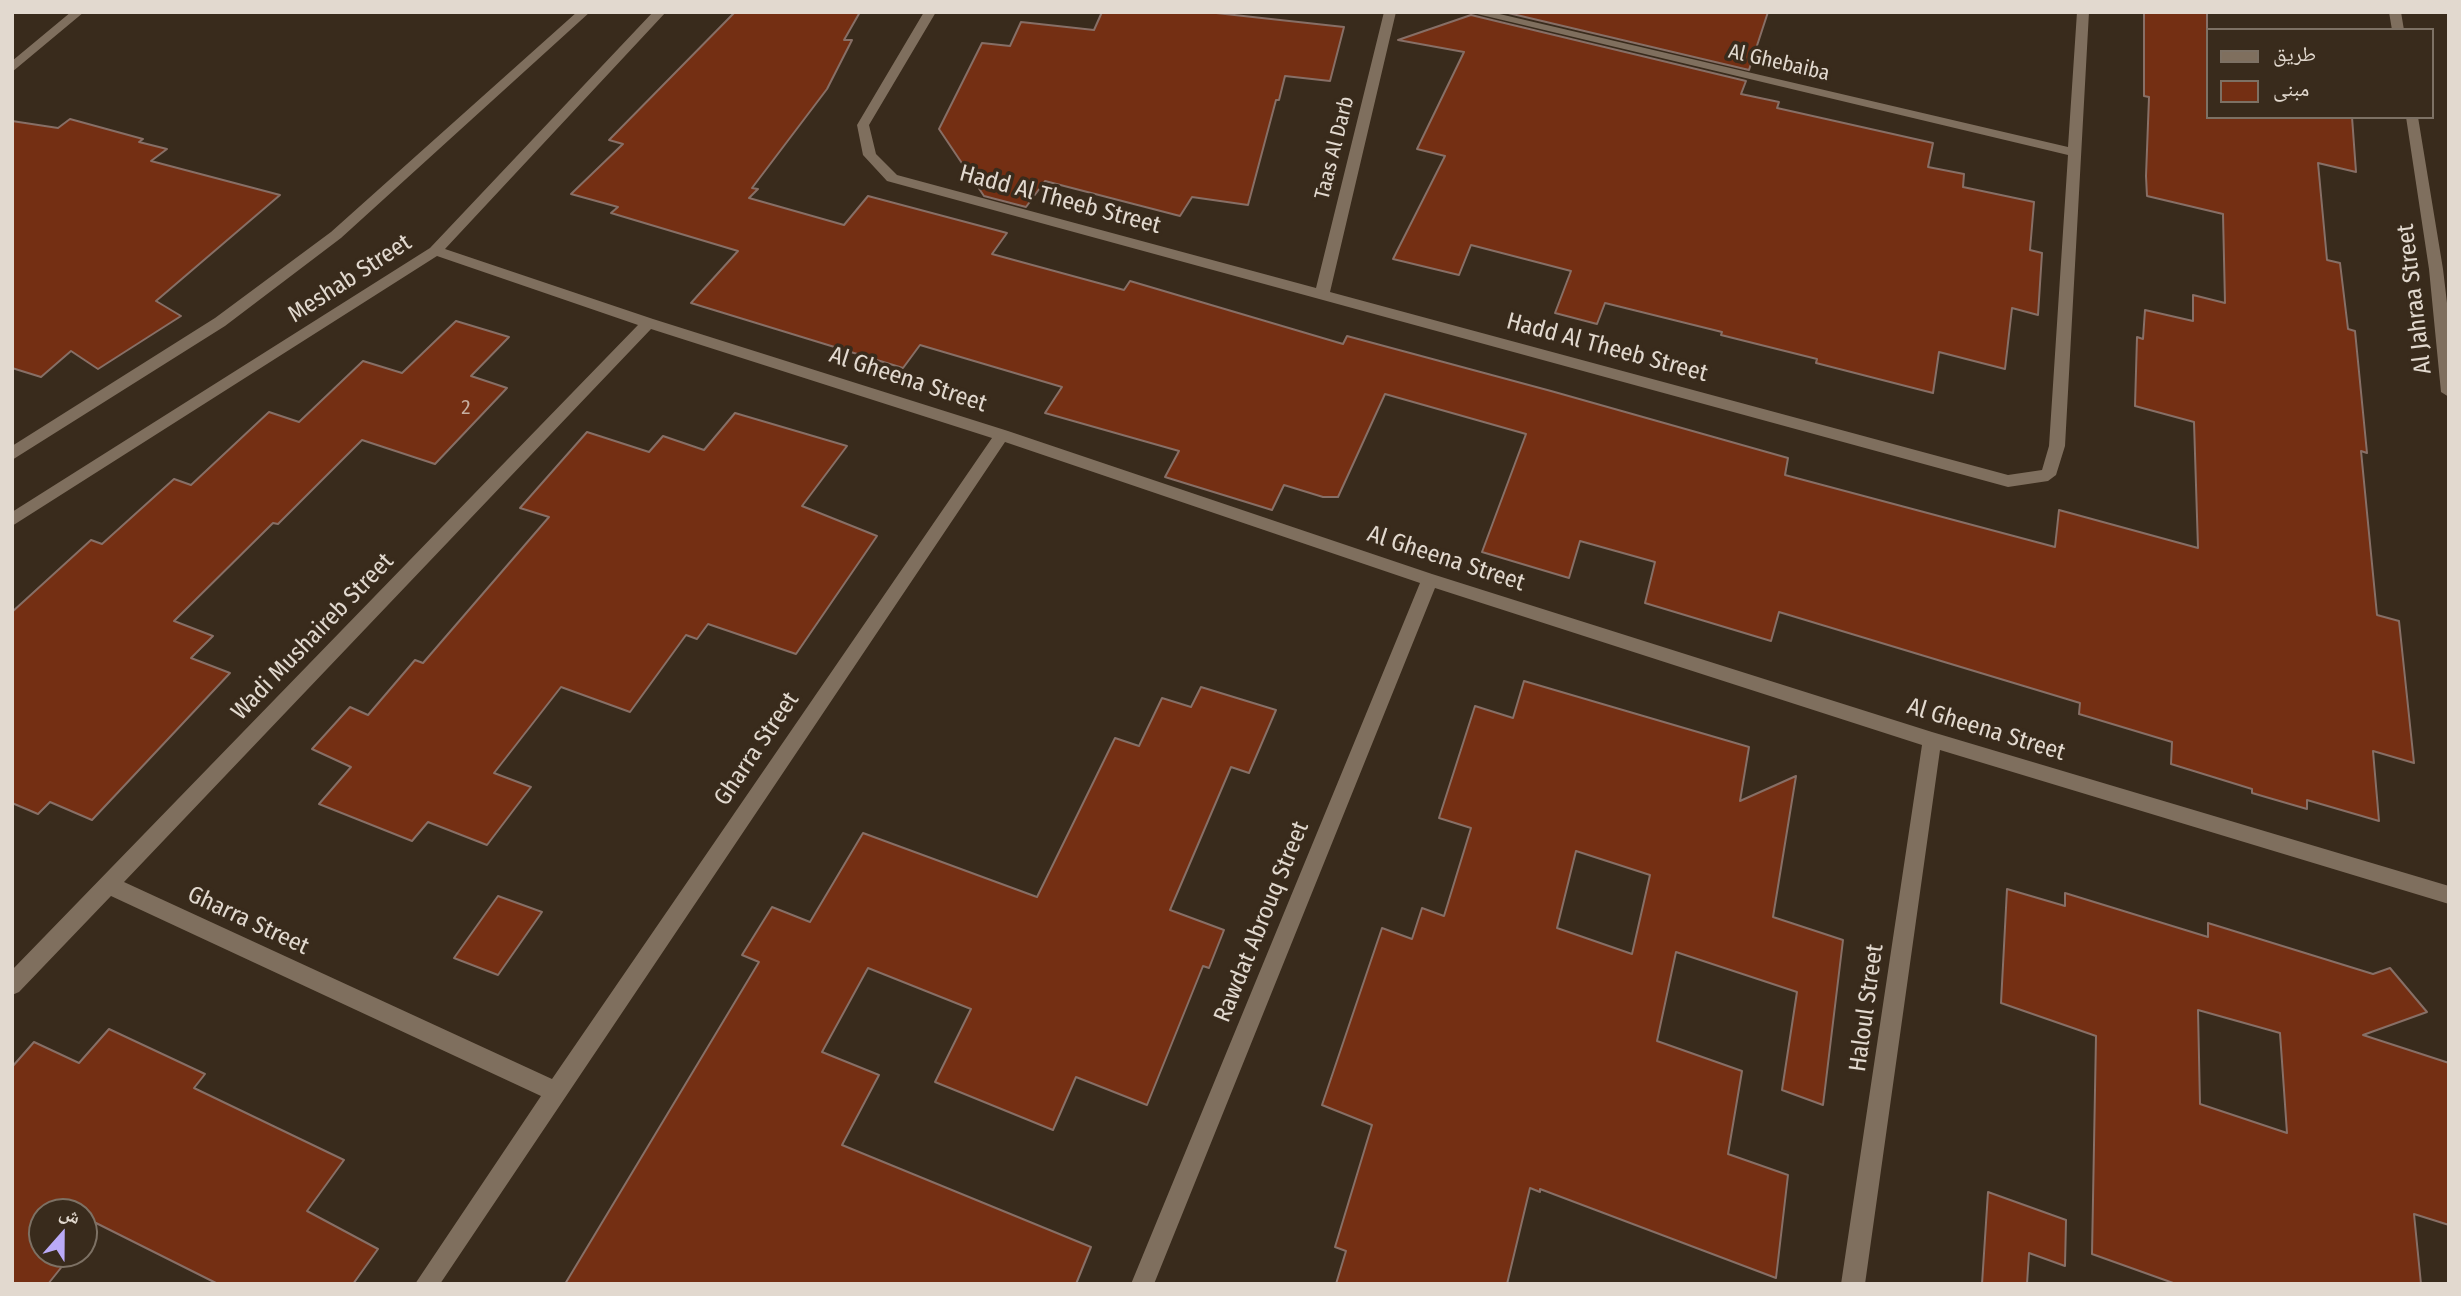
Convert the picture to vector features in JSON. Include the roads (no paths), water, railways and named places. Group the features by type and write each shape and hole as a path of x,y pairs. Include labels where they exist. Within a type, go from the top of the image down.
{"street":[{"path":"12,68 78,12"},
{"name":"Meshab Street","path":"12,454 220,322 336,235 584,12"},
{"name":"Meshab Street","path":"12,520 435,251 660,12"},
{"name":"Hadd Al Theeb Street","path":"930,12 863,125 870,155 892,178 2008,481 2048,475 2057,446 2083,12"},
{"name":"Taas Al Darb","path":"1322,295 1390,12"},
{"name":"Al Ghebaiba","path":"1475,12 2074,152"},
{"name":"Al Jahraa Street","path":"2412,119 2436,269 2449,392"},
{"name":"Al Gheena Street","path":"435,251 648,323 1002,435 1430,580 1932,740 2449,895"},
{"name":"Wadi Mushaireb Street","path":"12,985 648,323"},
{"name":"Gharra Street","path":"426,1284 1002,435"},
{"name":"Rawdat Abrouq Street","path":"1142,1284 1430,580"},
{"name":"Haloul Street","path":"1853,1284 1932,740"},
{"name":"Gharra Street","path":"109,885 556,1092"}]}
